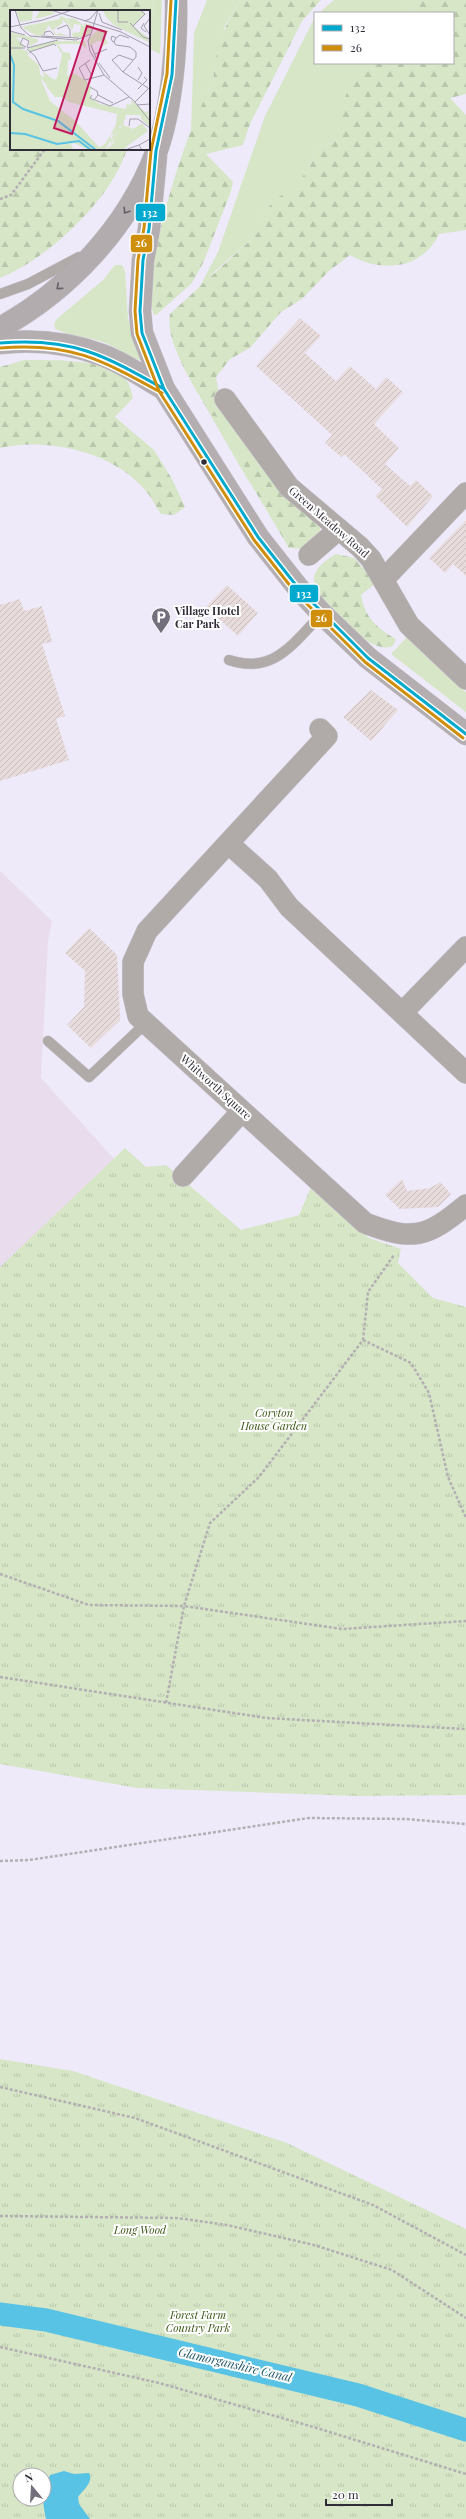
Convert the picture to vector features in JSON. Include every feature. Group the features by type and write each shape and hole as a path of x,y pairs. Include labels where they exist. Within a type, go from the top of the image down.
{"highway":[{"path":"0,328 47,297 75,273 105,239 142,185 156,152 171,82 179,6"}],"main road":[{"path":"156,152 149,229 143,260 140,311 142,333 164,389 258,538 322,614 368,658 466,734"},
{"path":"0,343 25,340 60,344 103,355 164,389"}],"street":[{"name":"Green Meadow Road","path":"225,399 289,487 368,555 409,625 466,679"},
{"path":"383,580 466,493"},
{"path":"309,555 339,529"},
{"name":"Whitworth Square","path":"320,729 327,736 146,931 133,962 133,994 138,1016 365,1223 390,1233 414,1235 438,1227 466,1205"},
{"path":"228,843 268,879 289,907 466,1073"},
{"path":"402,1013 466,947"},
{"path":"183,1176 242,1111"}],"lane":[{"path":"0,294 28,284 65,266 105,239"},
{"path":"229,660 242,664 272,661 322,614"},
{"path":"48,1041 89,1077 146,1023"}],"path":[{"path":"0,199 11,195 44,150"},
{"path":"166,1703 184,1606 210,1523 259,1477 363,1340 368,1292 407,1235"},
{"path":"363,1340 411,1363 428,1392 448,1477 466,1518"},
{"path":"0,1574 89,1605 184,1606 342,1629 466,1621"},
{"path":"0,1677 266,1718 466,1729"},
{"path":"0,1861 29,1860 309,1818 406,1819 466,1824"},
{"path":"0,2087 142,2121 373,2205 466,2255"},
{"path":"0,2216 177,2218 227,2225 314,2245 392,2270 466,2318"},
{"path":"0,2347 159,2383 310,2426 466,2474"}],"shaded area":[{"path":"0,871 52,921 48,941 41,1078 114,1159 0,1267"}],"green space":[{"path":"0,0 153,0 150,54 150,10 10,10 10,150 127,150 119,168 107,188 93,207 76,225 38,257 19,269 0,278"},
{"path":"153,0 162,0 160,54 150,49"},
{"path":"207,0 240,0 225,26 216,55 213,80 191,133 194,33"},
{"path":"240,0 321,0 302,21 250,124 243,145 206,154 233,182 231,191 204,261 192,283 156,315 154,315 151,298 152,274 157,246 172,185 190,133 214,76 216,55 220,40"},
{"path":"334,0 404,0 414,12 320,12"},
{"path":"404,0 466,0 466,94 450,98 466,115 466,230 439,234 432,246 422,255 412,261 400,265 387,266 375,264 362,261 350,255 329,271 302,299 281,312 250,348 230,359 216,377 222,412 217,417 211,415 190,380 177,352 169,325 170,314 257,234 265,210 280,196 292,190 310,167 316,149 338,140 338,113 352,82 377,64 454,64 454,12 414,12"},
{"path":"314,19 314,64 377,64 338,113 338,140 316,149 310,167 292,191 280,196 265,210 257,234 214,272 197,292 218,252 265,116"},
{"path":"115,265 122,265 125,271 128,318 141,356 140,360 131,357 103,342 55,329 54,324 57,319 103,280"},
{"path":"24,360 90,363 114,370 122,375 129,386 133,398 115,417 154,450 172,479 185,507 174,515 161,514 146,491 133,478 116,466 98,457 59,446 19,445 0,448 0,367"},
{"path":"204,404 211,415 222,412 257,459 242,466 249,482"},
{"path":"247,459 257,459 320,527 320,539 303,549 289,548 246,476 242,466"},
{"path":"336,554 354,558 362,567 371,571 376,583 361,595 365,610 373,622 383,631 396,639 393,646 382,647 375,645 359,635 339,618 322,598 317,589 314,577 321,565"},
{"path":"407,637 466,692 466,712 391,654"},
{"name":"Coryton House Garden","path":"125,1148 146,1167 166,1165 241,1230 299,1215 311,1187 369,1238 401,1249 398,1263 433,1298 466,1307 466,1795 356,1796 137,1788 0,1764 0,1267"},
{"name":"Forest Farm Country Park","path":"0,2059 73,2071 287,2143 466,2229 466,2519 0,2519"}],"water":[{"path":"64,2471 74,2474 89,2473 89,2483 78,2497 79,2504 90,2519 46,2519 44,2507 52,2507 52,2474"}],"building":[{"path":"300,318 321,336 305,353 336,381 350,366 376,389 386,377 403,392 374,424 399,448 385,464 410,486 416,480 433,496 407,527 375,496 382,489 344,454 341,457 325,443 332,435 256,366"},
{"path":"466,520 466,576 453,564 445,573 429,558"},
{"path":"227,585 258,613 238,636 206,607"},
{"path":"20,599 24,611 42,606 52,642 42,644 65,716 56,719 69,760 0,781 0,605"},
{"path":"371,690 398,710 371,741 343,717"},
{"path":"89,928 117,955 120,1020 91,1048 67,1025 84,1007 85,971 65,953"},
{"path":"402,1179 407,1191 430,1188 440,1182 451,1194 438,1207 400,1209 385,1195"}],"waterway":[{"name":"Glamorganshire Canal","path":"0,2314 46,2320 358,2395 466,2430"}],"transit line":[{"name":"26","path":"171,0 167,74 151,151 144,228 138,260 135,311 137,334 159,391 254,540 295,592 365,662 463,738"},
{"name":"132","path":"176,0 172,75 156,151 149,229 143,260 140,311 142,333 164,389 258,537 299,589 368,658 466,734"},
{"name":"132","path":"0,343 48,343 86,351 105,358 164,389"},
{"name":"26","path":"0,348 25,347 67,351 103,363 162,393"}],"place":[{"name":"Village Hotel Car Park","path":"161,634"}],"park label":[{"name":"Long Wood","path":"140,2230"}]}
